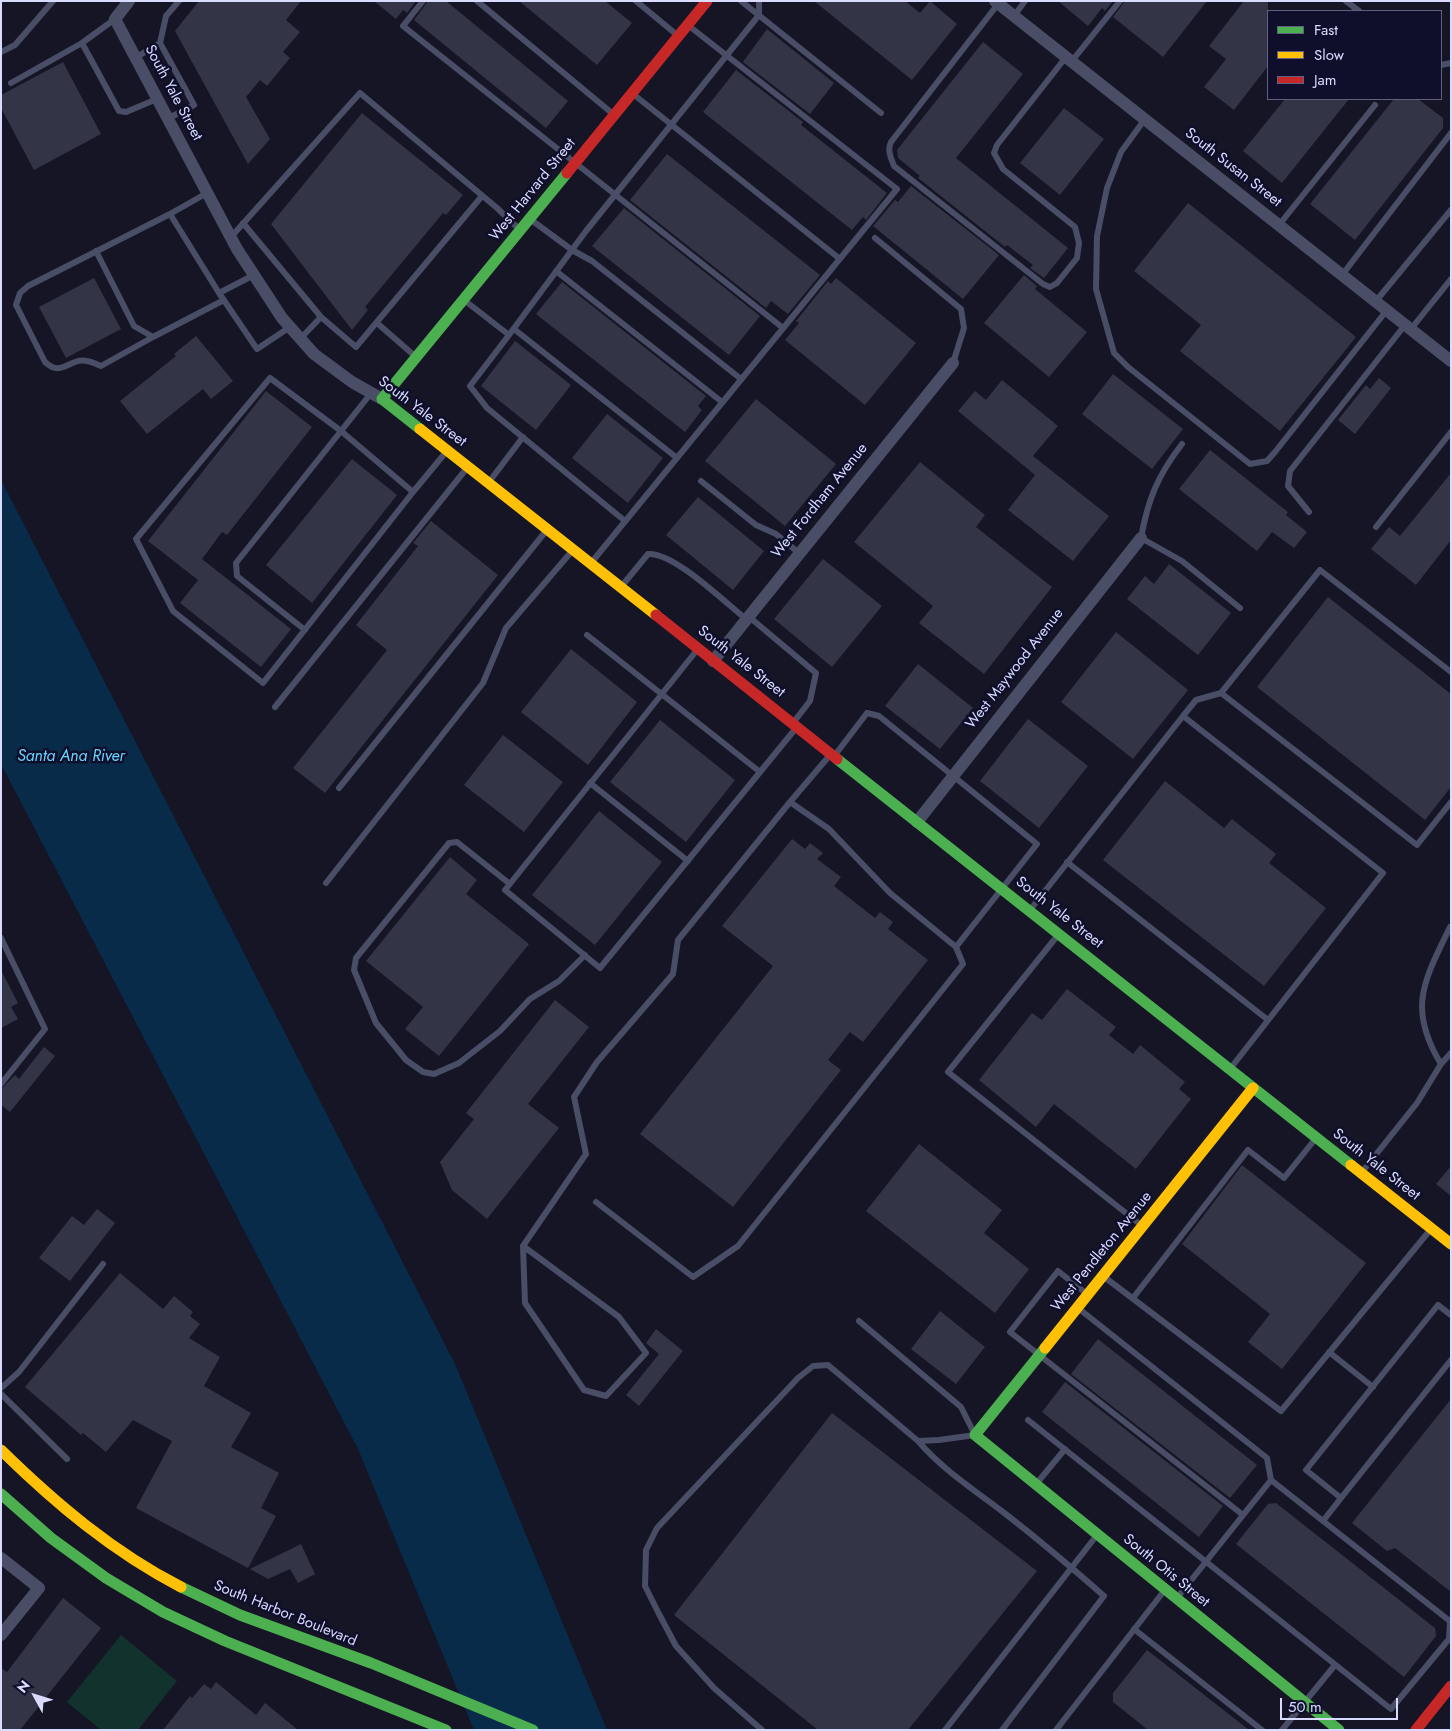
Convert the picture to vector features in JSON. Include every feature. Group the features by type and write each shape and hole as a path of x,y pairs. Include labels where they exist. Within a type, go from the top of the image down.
{"street":[{"path":"115,19 129,1"},
{"name":"West Harvard Street","path":"377,395 416,357 707,1"},
{"name":"South Susan Street","path":"997,2 1451,361"},
{"name":"South Yale Street","path":"115,19 230,237 290,327 314,354 352,382 377,395 1451,1244"},
{"name":"West Fordham Avenue","path":"713,661 953,363"},
{"name":"West Maywood Avenue","path":"916,822 1141,538"},
{"name":"West Pendleton Avenue","path":"975,1435 1253,1088"},
{"name":"South Otis Street","path":"975,1435 1339,1730"},
{"name":"South Harbor Boulevard","path":"1,1450 67,1512 121,1552 179,1586 240,1615 390,1670 421,1686 533,1730"},
{"path":"1,1494 51,1538 106,1578 163,1612 225,1641 443,1728"},
{"path":"1,1558 39,1588 1,1635"},
{"path":"1416,1730 1449,1694"}],"lane":[{"path":"1,52 15,45 54,1"},
{"path":"167,118 194,105 160,43 166,16 179,1"},
{"path":"423,1 403,26 574,164 616,194 783,328"},
{"path":"477,1 614,114"},
{"path":"636,1 678,36"},
{"path":"741,1 881,113"},
{"path":"625,521 487,408 470,386 572,250 759,15 759,1"},
{"path":"1014,16 1026,1"},
{"path":"997,2 891,142 889,147 890,158 894,166 1043,284 1050,287 1057,283 1077,258 1079,243 1075,227 1004,169 997,161 994,153 997,145 1120,1"},
{"path":"1346,1 1358,10"},
{"path":"11,83 82,43 115,19"},
{"path":"590,564 897,189 688,25"},
{"path":"82,43 118,111 126,112 157,99"},
{"path":"136,58 160,43"},
{"path":"230,237 360,93 520,230"},
{"path":"632,93 840,259"},
{"path":"1279,225 1375,105"},
{"path":"1145,119 1121,152 1107,188 1097,236 1096,289 1106,331 1114,353 1128,367 1250,464 1266,461 1387,310"},
{"path":"1342,275 1451,133"},
{"path":"207,193 170,214 28,286 20,292 16,299 16,306 44,362 51,368 64,369 79,361 91,361 101,366 224,300"},
{"path":"243,223 321,318 356,347 482,196"},
{"path":"1376,301 1451,210"},
{"path":"170,214 256,349 290,327"},
{"path":"529,218 572,250 592,261 741,379"},
{"path":"875,238 961,309 964,328 953,363"},
{"path":"96,251 134,326 153,337"},
{"path":"556,271 722,402"},
{"path":"219,293 254,275"},
{"path":"1309,512 1288,486 1290,471 1408,327 1451,279"},
{"path":"462,300 509,335"},
{"path":"300,339 321,318"},
{"path":"376,324 416,357"},
{"path":"514,329 677,458"},
{"path":"413,492 341,431 270,378 136,539 173,611 263,683 447,450"},
{"path":"304,630 237,576 236,563 341,431 377,395"},
{"path":"1376,526 1451,432"},
{"path":"489,483 523,437"},
{"path":"1182,444 1165,467 1148,503 1141,538 1182,561 1240,608"},
{"path":"275,707 468,467"},
{"path":"701,481 756,525 776,534 799,553"},
{"path":"339,788 504,580 547,530"},
{"path":"326,883 483,683 506,628 572,550"},
{"path":"621,588 648,554 658,553 676,562 816,673 810,701 795,726 760,772 600,968 505,890 698,649"},
{"path":"1029,911 1196,700 1221,693 1320,570 1451,672"},
{"path":"587,635 760,772"},
{"path":"1221,693 1417,844 1451,802"},
{"path":"523,1246 619,1317 646,1353 606,1396 584,1390 525,1302 523,1246 586,1154 574,1097 597,1062 673,974 678,940 790,802 867,714 879,716 1036,844 956,947"},
{"path":"1183,716 1383,873 1230,1070"},
{"path":"590,783 688,861"},
{"path":"596,1202 693,1276 738,1246 963,964 956,947 890,893 829,829 790,802"},
{"path":"510,884 457,842 449,843 356,958 354,970 376,1023 406,1060 422,1072 434,1074 459,1064 500,1031 530,1000 559,981 585,955"},
{"path":"1067,862 1268,1020"},
{"path":"1441,1064 1427,1042 1421,1017 1424,982 1450,927"},
{"path":"1058,934 948,1072 1142,1226"},
{"path":"1,938 45,1029 1,1084"},
{"path":"1361,1173 1417,1103 1441,1064 1451,1054"},
{"path":"1133,1298 1248,1150 1284,1178 1316,1138"},
{"path":"1102,1275 1281,1411 1431,1229"},
{"path":"1,1388 18,1372 103,1264"},
{"path":"1087,1294 1058,1271 1010,1332 1243,1515"},
{"path":"1341,1498 1306,1470 1438,1305 1451,1315"},
{"path":"1028,1420 1391,1709 1449,1639 1450,1622 1271,1480 1267,1458 1076,1307"},
{"path":"859,1321 961,1407 975,1435 939,1440 918,1440"},
{"path":"1329,1352 1372,1387"},
{"path":"1322,1521 1451,1360"},
{"path":"762,1730 714,1688 676,1646 645,1586 646,1550 657,1528 798,1378 813,1366 828,1366 918,1440 935,1462 952,1476 984,1497 1104,1596 1002,1730"},
{"path":"1,1394 67,1459"},
{"path":"1036,1485 1065,1449"},
{"path":"1177,1598 1271,1480"},
{"path":"945,1730 1098,1534"},
{"path":"1056,1730 1165,1589"},
{"path":"1134,1629 1262,1730"},
{"path":"1282,1730 1306,1703 1335,1665"}],"green space":[{"path":"121,1635 177,1681 138,1730 101,1730 67,1702"}],"water":[{"name":"Santa Ana River","path":"1,480 455,1364 607,1730 474,1730 358,1449 1,764"}],"building":[{"path":"199,1 301,1 286,20 300,32 283,52 290,58 267,86 260,80 246,97 270,139 248,164 175,31"},
{"path":"374,1 416,1 407,13 403,10 396,19"},
{"path":"428,1 446,1 568,101 546,128 414,20"},
{"path":"519,1 605,1 632,23 597,65"},
{"path":"814,1 905,1 920,13 930,1 957,24 912,80"},
{"path":"1058,1 1113,1 1105,11 1102,8 1088,26"},
{"path":"1125,1 1207,1 1163,57 1113,17"},
{"path":"1244,1 1268,1 1267,67 1234,110 1204,87 1226,59 1209,46"},
{"path":"767,29 834,83 810,114 743,62"},
{"path":"983,42 1023,74 956,158 1068,248 1044,278 1030,268 1033,265 1007,245 1005,247 918,178 920,176 898,158 897,150"},
{"path":"63,62 101,134 34,170 1,108 1,95"},
{"path":"736,70 803,122 801,125 887,193 866,220 863,217 852,230 703,112"},
{"path":"1284,100 1348,100 1282,183 1243,151"},
{"path":"1393,100 1419,100 1443,118 1443,128 1355,240 1310,204"},
{"path":"1064,108 1104,139 1060,195 1020,163"},
{"path":"362,113 463,195 446,215 443,213 365,307 368,310 352,330 271,224"},
{"path":"667,154 820,275 788,314 771,301 766,308 630,200"},
{"path":"911,186 999,255 963,299 873,226 895,200 898,202"},
{"path":"1188,203 1356,337 1280,431 1180,351 1201,325 1134,271"},
{"path":"624,208 760,316 729,355 592,246"},
{"path":"1024,275 1037,286 1035,289 1087,332 1049,377 984,323"},
{"path":"94,278 121,329 66,358 39,307"},
{"path":"836,278 916,343 865,405 785,340 799,323 796,321 828,281 831,284"},
{"path":"562,282 706,396 698,406 702,410 685,432 536,314"},
{"path":"196,336 233,381 211,399 203,389 147,434 120,401 176,356 174,354"},
{"path":"515,341 571,385 536,430 481,386"},
{"path":"1113,374 1183,429 1152,469 1082,414"},
{"path":"1379,378 1391,388 1355,434 1338,420 1366,385 1370,389"},
{"path":"1002,380 1058,426 1033,456 1109,516 1073,561 1008,510 1035,475 958,411 975,391 986,400"},
{"path":"266,391 312,427 227,535 222,532 202,559 291,629 261,667 180,603 198,580 148,541"},
{"path":"756,399 836,464 785,526 705,461"},
{"path":"607,414 663,458 628,503 572,458"},
{"path":"1210,450 1288,512 1286,515 1307,532 1294,548 1272,532 1257,551 1179,489"},
{"path":"352,459 397,495 312,603 266,565"},
{"path":"920,462 985,515 976,527 1052,587 984,674 919,623 933,606 854,542"},
{"path":"1451,473 1451,540 1416,585 1371,549 1389,527 1400,536"},
{"path":"698,497 764,551 733,590 666,535"},
{"path":"431,521 498,575 325,793 293,768 387,650 356,625 418,546 413,543"},
{"path":"823,559 882,606 832,667 774,619"},
{"path":"1169,564 1231,613 1198,655 1127,599 1145,576 1154,584"},
{"path":"1328,597 1451,694 1451,787 1425,820 1257,687"},
{"path":"1116,632 1188,690 1133,759 1061,702"},
{"path":"571,649 637,702 588,765 521,712"},
{"path":"918,664 973,708 940,749 885,706"},
{"path":"1028,719 1088,766 1039,828 980,781"},
{"path":"660,720 735,780 686,842 610,782"},
{"path":"503,735 563,782 524,832 464,785"},
{"path":"1165,781 1224,828 1232,819 1276,854 1269,863 1326,908 1264,986 1103,860"},
{"path":"599,811 662,862 595,945 532,895"},
{"path":"792,839 805,849 810,843 823,853 817,859 841,877 834,886 875,918 880,912 893,922 888,929 928,960 863,1042 850,1032 828,1060 841,1070 733,1207 640,1134 773,966 722,926"},
{"path":"450,857 477,880 466,894 529,944 439,1056 405,1029 423,1007 366,961"},
{"path":"1,970 18,1003 11,1007 18,1019 1,1028"},
{"path":"1067,989 1116,1027 1109,1035 1133,1054 1140,1045 1185,1082 1179,1089 1191,1099 1136,1169 1054,1104 1036,1127 979,1080 1032,1013 1042,1020"},
{"path":"555,1000 589,1027 528,1104 559,1128 487,1219 452,1190 440,1162 474,1119 466,1113"},
{"path":"44,1047 55,1056 10,1112 1,1105 1,1089 15,1075 19,1079"},
{"path":"919,1144 1002,1210 984,1233 1029,1269 995,1313 866,1211"},
{"path":"1242,1165 1366,1263 1282,1369 1248,1342 1270,1314 1182,1244"},
{"path":"1451,1166 1451,1196 1436,1184"},
{"path":"97,1209 115,1223 70,1281 39,1258 72,1216 84,1225"},
{"path":"120,1273 163,1309 174,1296 193,1312 190,1316 200,1324 189,1338 220,1357 204,1386 251,1413 231,1447 279,1473 261,1508 276,1516 248,1568 136,1508 172,1441 133,1420 106,1452 83,1433 81,1435 25,1387"},
{"path":"940,1311 985,1347 956,1384 911,1349"},
{"path":"656,1329 683,1351 639,1406 626,1395 659,1354 646,1343"},
{"path":"1098,1339 1257,1465 1230,1498 1071,1374"},
{"path":"1065,1382 1223,1506 1199,1537 1042,1412"},
{"path":"1451,1399 1451,1592 1395,1548 1387,1551 1352,1523"},
{"path":"832,1413 1037,1571 908,1730 818,1730 674,1615"},
{"path":"1276,1503 1435,1628 1436,1636 1404,1677 1236,1544 1268,1504"},
{"path":"301,1544 315,1574 298,1583 290,1569 268,1579 250,1569"},
{"path":"63,1598 101,1628 20,1730 1,1730 1,1668 7,1672"},
{"path":"1147,1650 1249,1730 1148,1730 1113,1702 1113,1693"},
{"path":"216,1682 256,1715 265,1703 298,1730 163,1730 190,1696 192,1698 204,1684 211,1689"}],"traffic: fast":[{"path":"420,429 382,399 567,173"},
{"path":"837,759 1351,1165"},
{"path":"1045,1348 975,1435 1339,1730"},
{"path":"1,1494 51,1538 106,1578 163,1612 225,1641 446,1730"},
{"path":"181,1587 240,1615 371,1663 533,1730"}],"traffic: slow":[{"path":"420,429 656,615"},
{"path":"1045,1348 1253,1088"},
{"path":"1351,1165 1451,1244"},
{"path":"1,1450 42,1489 108,1542 181,1587"}],"traffic: jam":[{"path":"567,173 707,1"},
{"path":"656,615 837,759"},
{"path":"1416,1730 1451,1686"}]}
